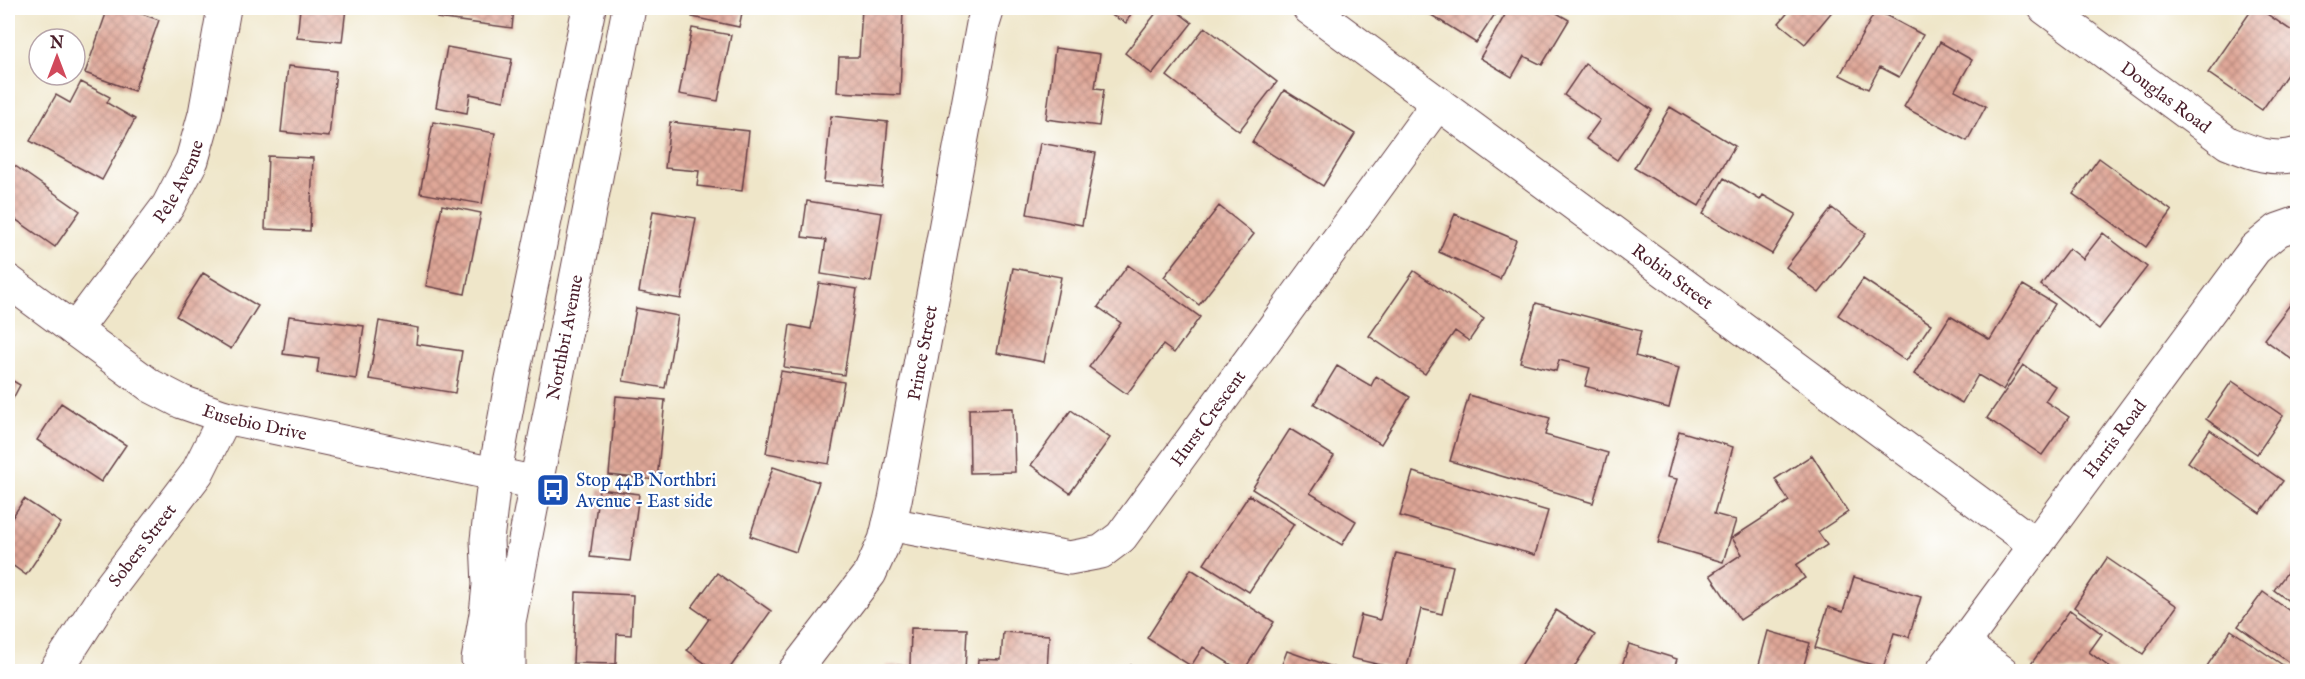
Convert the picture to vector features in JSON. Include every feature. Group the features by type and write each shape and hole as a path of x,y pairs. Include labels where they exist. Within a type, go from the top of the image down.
{"street":[{"name":"Pele Avenue","path":"75,330 168,206 192,160 205,114 224,8"},
{"name":"Northbri Avenue","path":"490,667 486,614 489,585 487,540 495,472 512,379 589,8"},
{"name":"Northbri Avenue","path":"490,667 509,622 629,8"},
{"name":"Prince Street","path":"794,672 870,573 885,540 895,500 983,24 988,8"},
{"name":"Robin Street","path":"1309,8 2036,545"},
{"name":"Douglas Road","path":"2045,8 2228,142 2254,154 2276,157 2298,154"},
{"name":"Hurst Crescent","path":"889,524 1069,558 1101,552 1121,537 1438,103"},
{"name":"Harris Road","path":"1949,664 2255,249 2278,230 2298,223"},
{"name":"Eusebio Drive","path":"8,281 151,386 182,402 225,417 495,472 537,483"},
{"name":"Sobers Street","path":"56,672 108,590 197,473 225,417"},
{"path":"1949,664 2002,672"}],"building":[{"path":"108,8 125,8 159,20 134,91 87,74 87,67"},
{"path":"300,8 346,8 342,42 297,38"},
{"path":"438,8 514,8 512,28 437,18"},
{"path":"694,8 743,8 739,27 692,17"},
{"path":"862,8 903,10 900,95 837,92 839,57 859,57"},
{"path":"1098,8 1134,8 1126,23"},
{"path":"1160,8 1173,8 1192,23 1152,74 1125,53"},
{"path":"1420,8 1499,8 1476,43"},
{"path":"1509,8 1548,8 1569,20 1542,65 1524,56 1512,77 1480,58"},
{"path":"1792,8 1835,8 1805,44 1779,23"},
{"path":"2253,8 2258,8 2298,35 2298,59 2262,110 2208,73"},
{"path":"1876,10 1923,35 1899,77 1880,67 1868,89 1840,75"},
{"path":"1205,27 1277,82 1239,131 1167,76"},
{"path":"692,28 731,35 718,101 679,94"},
{"path":"1940,42 1972,60 1955,90 1986,106 1967,141 1904,107"},
{"path":"447,47 512,59 504,101 470,94 467,113 436,107"},
{"path":"1055,48 1100,54 1095,88 1104,89 1099,126 1046,119"},
{"path":"1585,64 1652,110 1617,160 1586,139 1600,120 1564,95"},
{"path":"288,66 336,71 329,137 281,132"},
{"path":"87,85 110,97 107,103 135,119 102,180 30,141 56,95 70,103 78,87 87,87"},
{"path":"1284,90 1355,134 1323,186 1252,142"},
{"path":"1670,107 1735,146 1699,206 1634,168"},
{"path":"831,116 888,122 882,187 824,182"},
{"path":"433,122 495,133 482,204 420,193"},
{"path":"670,122 749,131 742,191 697,186 699,171 665,168"},
{"path":"1040,143 1096,153 1082,225 1027,214"},
{"path":"268,156 313,158 310,231 265,229"},
{"path":"2099,158 2172,211 2146,247 2073,194"},
{"path":"8,161 80,211 55,247 8,214"},
{"path":"1724,178 1760,200 1763,195 1796,214 1772,254 1703,214"},
{"path":"807,201 882,213 871,282 821,274 826,240 802,237"},
{"path":"442,205 481,213 465,294 426,286"},
{"path":"1219,206 1254,234 1199,305 1164,277"},
{"path":"1832,208 1866,234 1819,293 1786,267"},
{"path":"653,211 696,218 681,299 639,292"},
{"path":"1455,214 1516,240 1500,279 1439,252"},
{"path":"2103,233 2147,267 2099,329 2041,285 2069,248 2083,259"},
{"path":"1128,265 1200,317 1174,353 1163,345 1127,394 1089,367 1121,323 1098,307"},
{"path":"1013,268 1061,277 1044,362 997,353"},
{"path":"1414,271 1484,319 1469,341 1455,331 1425,374 1369,336"},
{"path":"203,273 258,306 231,349 176,316"},
{"path":"1863,279 1931,324 1906,361 1838,315"},
{"path":"819,283 857,289 844,375 784,367 790,325 811,329"},
{"path":"2023,285 2055,304 2003,390 1978,375 1962,403 1914,374 1950,316 1990,340"},
{"path":"2298,294 2298,364 2264,339"},
{"path":"1536,303 1641,331 1635,356 1679,368 1669,408 1585,386 1590,368 1559,360 1556,371 1520,362"},
{"path":"636,308 678,316 665,388 623,381"},
{"path":"289,316 364,326 356,379 317,373 319,359 283,354"},
{"path":"379,321 418,328 416,344 462,351 455,393 369,379"},
{"path":"2023,365 2055,386 2045,401 2069,417 2042,455 1987,418"},
{"path":"1337,366 1371,386 1376,376 1410,397 1381,444 1314,404"},
{"path":"781,371 844,382 829,464 766,453"},
{"path":"8,378 20,385 8,408"},
{"path":"2232,381 2283,416 2257,454 2206,419"},
{"path":"1469,395 1550,418 1545,435 1608,453 1593,503 1450,461"},
{"path":"616,396 665,400 657,480 609,475"},
{"path":"61,403 126,445 101,482 37,440"},
{"path":"1013,408 1015,472 970,473 969,409"},
{"path":"1071,410 1110,438 1070,493 1031,465"},
{"path":"1290,429 1334,456 1310,493 1356,521 1342,545 1252,489"},
{"path":"2210,430 2283,481 2260,513 2188,462"},
{"path":"1679,431 1733,447 1714,514 1736,520 1723,562 1658,543 1677,479 1667,477"},
{"path":"1812,455 1848,512 1818,532 1827,545 1796,565 1805,578 1740,620 1710,575 1742,554 1732,538 1789,501 1775,479"},
{"path":"773,467 819,482 796,552 750,536"},
{"path":"1413,472 1548,511 1535,555 1400,516"},
{"path":"599,489 639,494 630,561 590,557"},
{"path":"1249,495 1294,524 1249,592 1204,564"},
{"path":"24,499 61,523 26,575 8,562 8,519 10,521"},
{"path":"1396,553 1453,566 1442,614 1421,609 1406,671 1351,658 1361,615 1380,620"},
{"path":"2107,558 2177,606 2143,654 2074,607"},
{"path":"2298,558 2298,608 2274,590"},
{"path":"1191,569 1274,622 1243,672 1203,647 1191,666 1147,638"},
{"path":"717,573 771,611 727,672 717,672 687,650 709,619 692,607"},
{"path":"1854,577 1921,597 1909,637 1894,633 1883,668 1815,648 1828,607 1843,612"},
{"path":"576,592 633,595 631,635 617,634 616,664 573,663"},
{"path":"2263,592 2298,617 2298,669 2238,626"},
{"path":"1556,610 1595,635 1571,672 1517,672"},
{"path":"2070,610 2102,634 2089,652 2116,672 2042,672 2031,664"},
{"path":"911,628 967,629 965,672 887,672 887,665 910,666"},
{"path":"2231,630 2293,672 2215,672 2207,666"},
{"path":"1768,631 1810,643 1802,672 1757,672"},
{"path":"1003,632 1049,635 1047,672 977,672 978,659 1001,660"},
{"path":"1629,644 1677,659 1673,672 1620,672"},
{"path":"1287,651 1344,671 1344,672 1279,672"},
{"path":"1131,665 1135,672 1120,672"}],"place":[{"name":"Stop 44B Northbri Avenue - East side","path":"553,490"}]}
